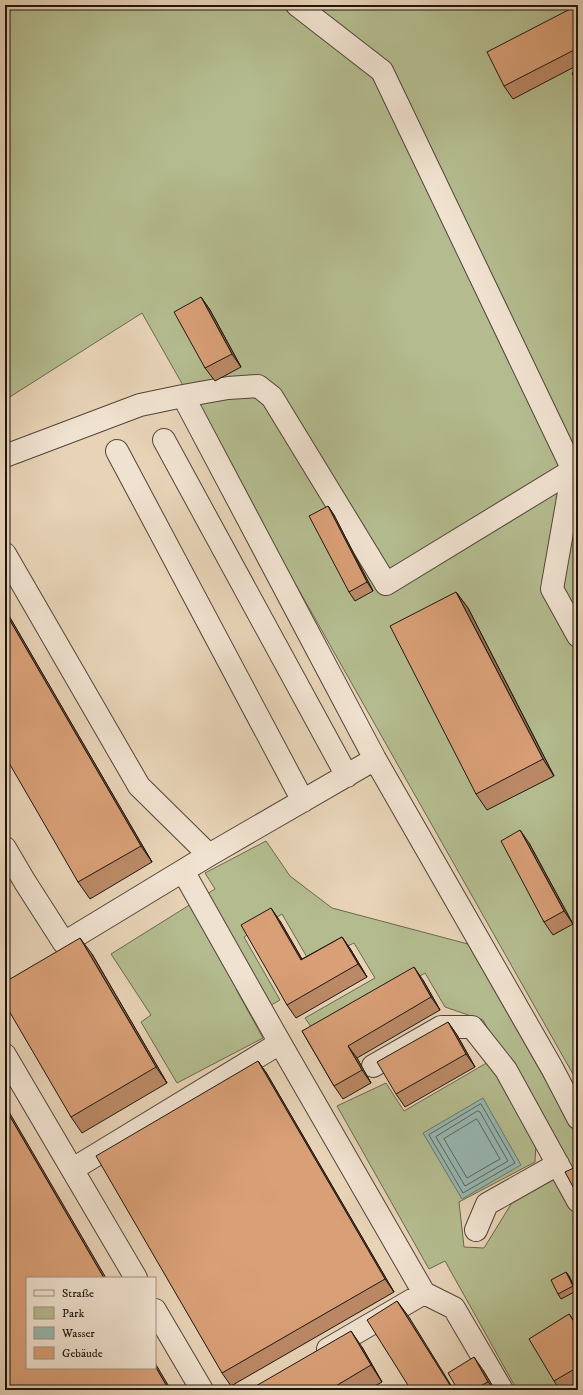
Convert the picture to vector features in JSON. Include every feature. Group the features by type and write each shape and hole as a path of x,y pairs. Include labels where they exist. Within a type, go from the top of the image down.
{"lane":[{"path":"298,5 382,72 573,470 552,589 578,636"},
{"path":"5,456 140,405 228,388 258,386 272,397 386,584 573,470"},
{"path":"183,396 375,759 552,1068 578,1118"},
{"path":"164,440 347,776"},
{"path":"117,451 303,800"},
{"path":"5,554 139,786 210,855"},
{"path":"5,848 64,943 210,855 375,759"},
{"path":"183,871 424,1293 454,1308 502,1390"},
{"path":"374,1066 441,1027 472,1027 506,1070 578,1201"},
{"path":"73,1169 280,1043"},
{"path":"5,1055 135,1277"},
{"path":"476,1230 488,1204 558,1164"},
{"path":"315,1358 424,1293"},
{"path":"156,1312 202,1390"}],"green space":[{"path":"5,5 578,5 578,1083 142,313 5,400"},
{"path":"266,841 290,876 332,908 468,944 578,1137 578,1169 573,1171 511,1058 536,1143 535,1162 459,1202 464,1247 484,1248 513,1201 539,1184 565,1176 578,1200 578,1390 517,1390 445,1261 429,1269 337,1106 386,1083 404,1111 502,1054 483,1020 445,1007 425,973 317,1035 305,1018 375,978 354,943 311,964 282,914 244,937 280,1000 268,1007 252,981 236,989 263,1038 177,1083 141,1022 151,1015 111,954 215,889 205,873"}],"water":[{"path":"483,1098 521,1165 462,1199 423,1133"}],"building":[{"path":"578,5 578,48 504,86 487,52"},
{"path":"578,70 578,85 572,73"},
{"path":"201,297 232,354 205,368 174,312"},
{"path":"328,506 367,582 349,592 309,516"},
{"path":"456,592 543,759 476,794 390,626"},
{"path":"5,612 141,846 78,882 5,756"},
{"path":"520,830 564,911 544,922 501,841"},
{"path":"271,908 301,960 342,937 358,964 287,1005 241,925"},
{"path":"80,938 156,1067 71,1117 5,1004 5,982"},
{"path":"414,967 431,997 348,1046 362,1070 334,1086 302,1031"},
{"path":"448,1022 466,1054 396,1094 377,1062"},
{"path":"258,1061 385,1279 222,1373 96,1156"},
{"path":"5,1108 103,1277 26,1277 26,1369 156,1369 156,1368 169,1390 5,1389"},
{"path":"578,1166 578,1196 565,1172"},
{"path":"566,1272 573,1286 558,1294 551,1280"},
{"path":"397,1301 453,1390 411,1390 367,1320"},
{"path":"569,1314 578,1328 578,1367 554,1381 529,1339"},
{"path":"351,1331 371,1365 329,1390 249,1390"},
{"path":"474,1357 488,1382 482,1385 485,1390 458,1390 448,1373"}]}
